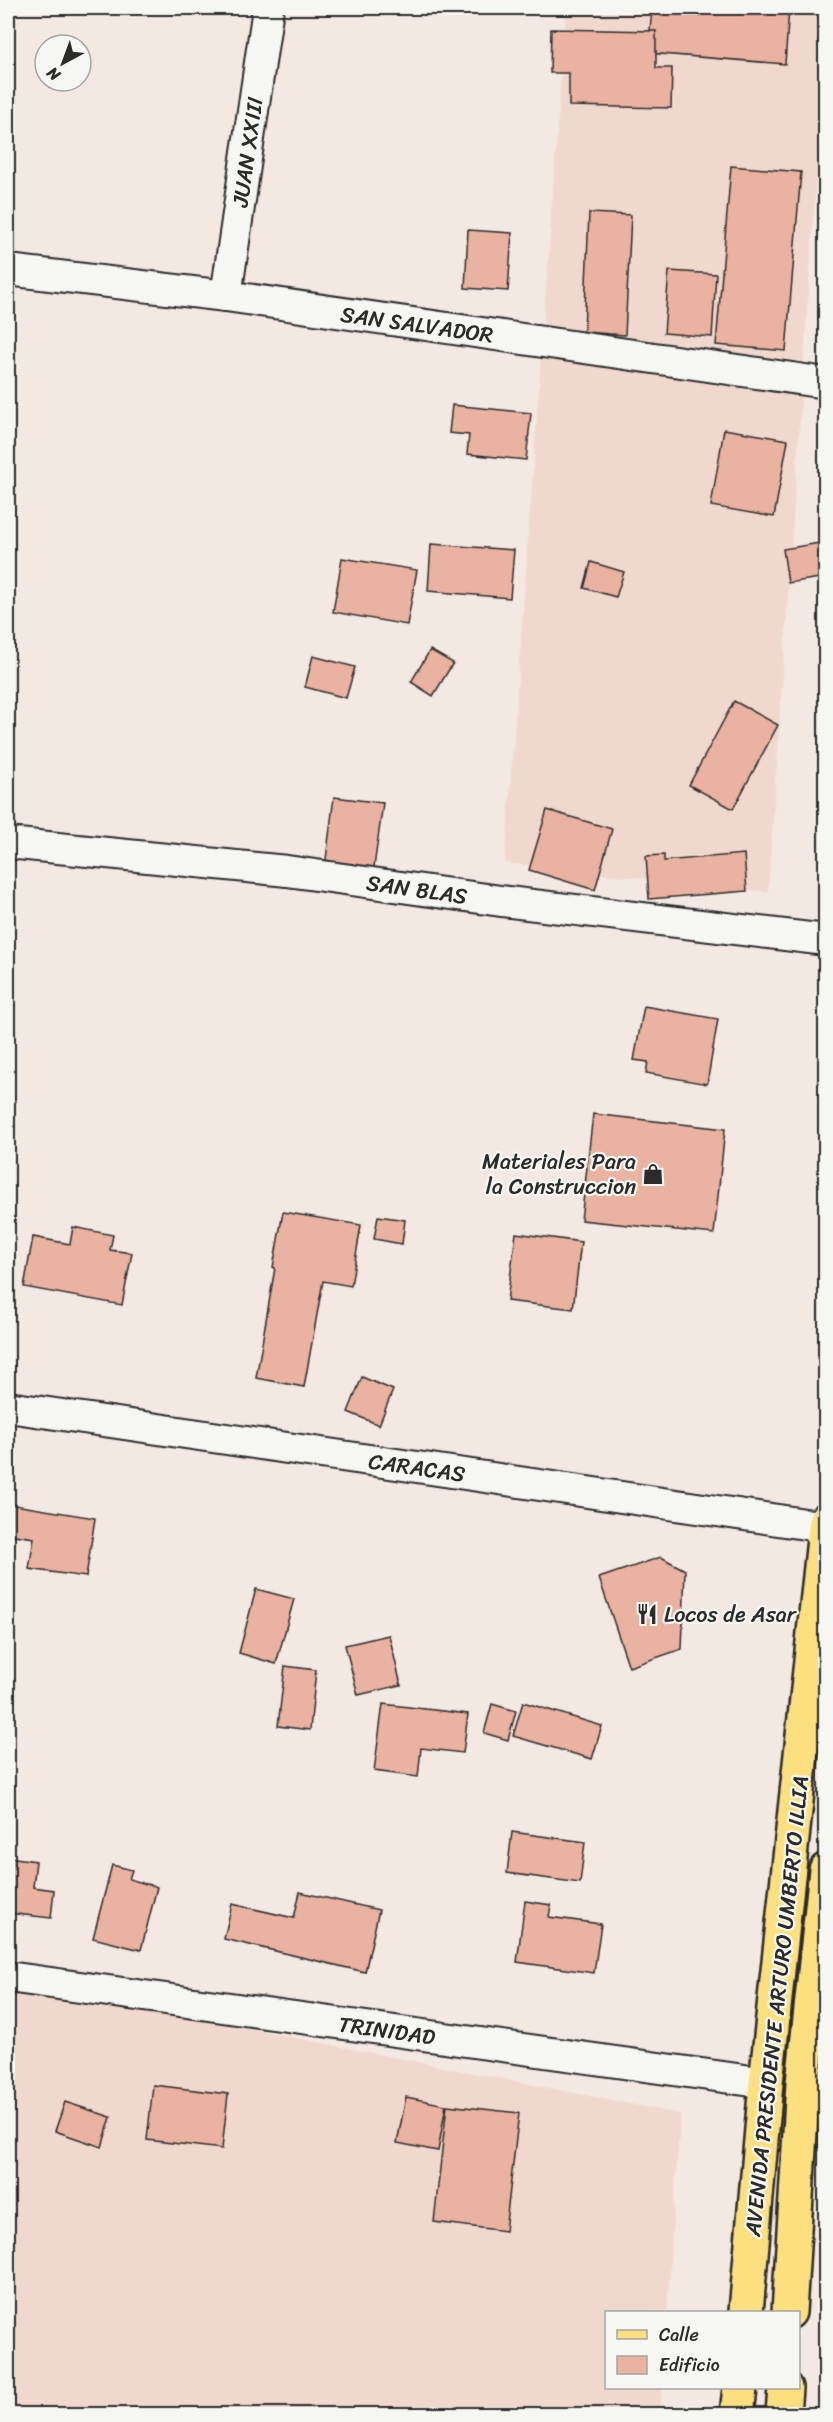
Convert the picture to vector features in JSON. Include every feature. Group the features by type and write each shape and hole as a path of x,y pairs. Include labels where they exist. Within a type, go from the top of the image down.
{"main road":[{"name":"AVENIDA PRESIDENTE ARTURO UMBERTO ILLIA","path":"746,2311 766,2083 825,1520"},
{"name":"AVENIDA PRESIDENTE ARTURO UMBERTO ILLIA","path":"789,2311 814,2084 825,1870"},
{"path":"737,2415 740,2389"},
{"path":"783,2415 785,2389"}],"street":[{"name":"JUAN XXIII","path":"226,296 268,8"},
{"name":"SAN SALVADOR","path":"8,270 226,296 825,383"},
{"name":"SAN BLAS","path":"8,843 287,871 512,903 825,940"},
{"name":"CARACAS","path":"8,1407 825,1527"},
{"name":"TRINIDAD","path":"8,1977 766,2083"}],"shaded area":[{"path":"566,8 825,8 825,47 768,892 505,863"},
{"path":"8,1981 680,2114 667,2311 605,2311 605,2389 662,2389 660,2414 8,2414"}],"building":[{"path":"652,8 789,8 785,64 648,53"},
{"path":"551,29 656,31 656,68 672,68 671,108 569,106 569,73 550,73"},
{"path":"731,166 801,172 786,351 716,345"},
{"path":"589,213 631,215 625,335 584,332"},
{"path":"468,230 512,233 508,291 465,288"},
{"path":"669,271 716,274 712,337 664,333"},
{"path":"452,405 531,413 526,460 467,454 469,435 449,433"},
{"path":"724,429 788,440 774,517 711,506"},
{"path":"826,542 826,577 788,583 783,549"},
{"path":"431,544 514,550 510,598 428,591"},
{"path":"342,558 417,570 407,625 333,612"},
{"path":"591,562 624,572 616,597 584,588"},
{"path":"430,650 453,663 433,696 411,682"},
{"path":"313,656 355,667 346,698 305,687"},
{"path":"734,701 778,725 733,809 689,785"},
{"path":"334,797 383,803 373,874 325,867"},
{"path":"547,810 612,829 595,890 529,870"},
{"path":"744,854 747,891 649,899 646,856 664,855 664,861"},
{"path":"644,1006 718,1019 707,1084 646,1073 648,1062 634,1060"},
{"name":"Materiales Para la Construccion","path":"593,1114 725,1129 714,1234 581,1220"},
{"path":"283,1212 361,1225 351,1286 323,1281 304,1387 256,1378"},
{"path":"378,1216 405,1220 402,1244 374,1239"},
{"path":"73,1227 113,1235 110,1250 132,1253 122,1305 24,1287 33,1237 70,1244"},
{"path":"516,1233 581,1242 573,1309 507,1301"},
{"path":"362,1377 393,1390 379,1425 348,1412"},
{"path":"8,1504 95,1518 86,1577 29,1569 34,1538 8,1534"},
{"name":"Locos de Asar","path":"661,1557 685,1570 682,1649 629,1667 599,1578"},
{"path":"256,1589 294,1599 276,1664 239,1653"},
{"path":"389,1635 401,1685 358,1695 345,1645"},
{"path":"285,1666 316,1670 310,1730 278,1726"},
{"path":"523,1702 602,1726 592,1759 513,1736"},
{"path":"383,1704 468,1714 463,1753 421,1748 418,1777 374,1771"},
{"path":"492,1704 516,1711 508,1740 484,1733"},
{"path":"512,1832 585,1842 580,1883 507,1873"},
{"path":"8,1857 36,1861 33,1887 54,1890 51,1918 8,1913"},
{"path":"112,1865 132,1870 129,1879 157,1887 141,1950 93,1938"},
{"path":"300,1892 379,1910 365,1972 224,1939 232,1904 294,1918"},
{"path":"525,1901 551,1905 549,1917 601,1924 594,1973 517,1962"},
{"path":"153,2085 228,2094 222,2149 147,2140"},
{"path":"406,2097 446,2105 438,2151 397,2143"},
{"path":"65,2102 111,2117 102,2147 55,2131"},
{"path":"447,2105 519,2113 505,2231 434,2222"}],"place":[{"name":"Materiales Para la Construccion","path":"653,1174"},
{"name":"Locos de Asar","path":"647,1614"}]}
